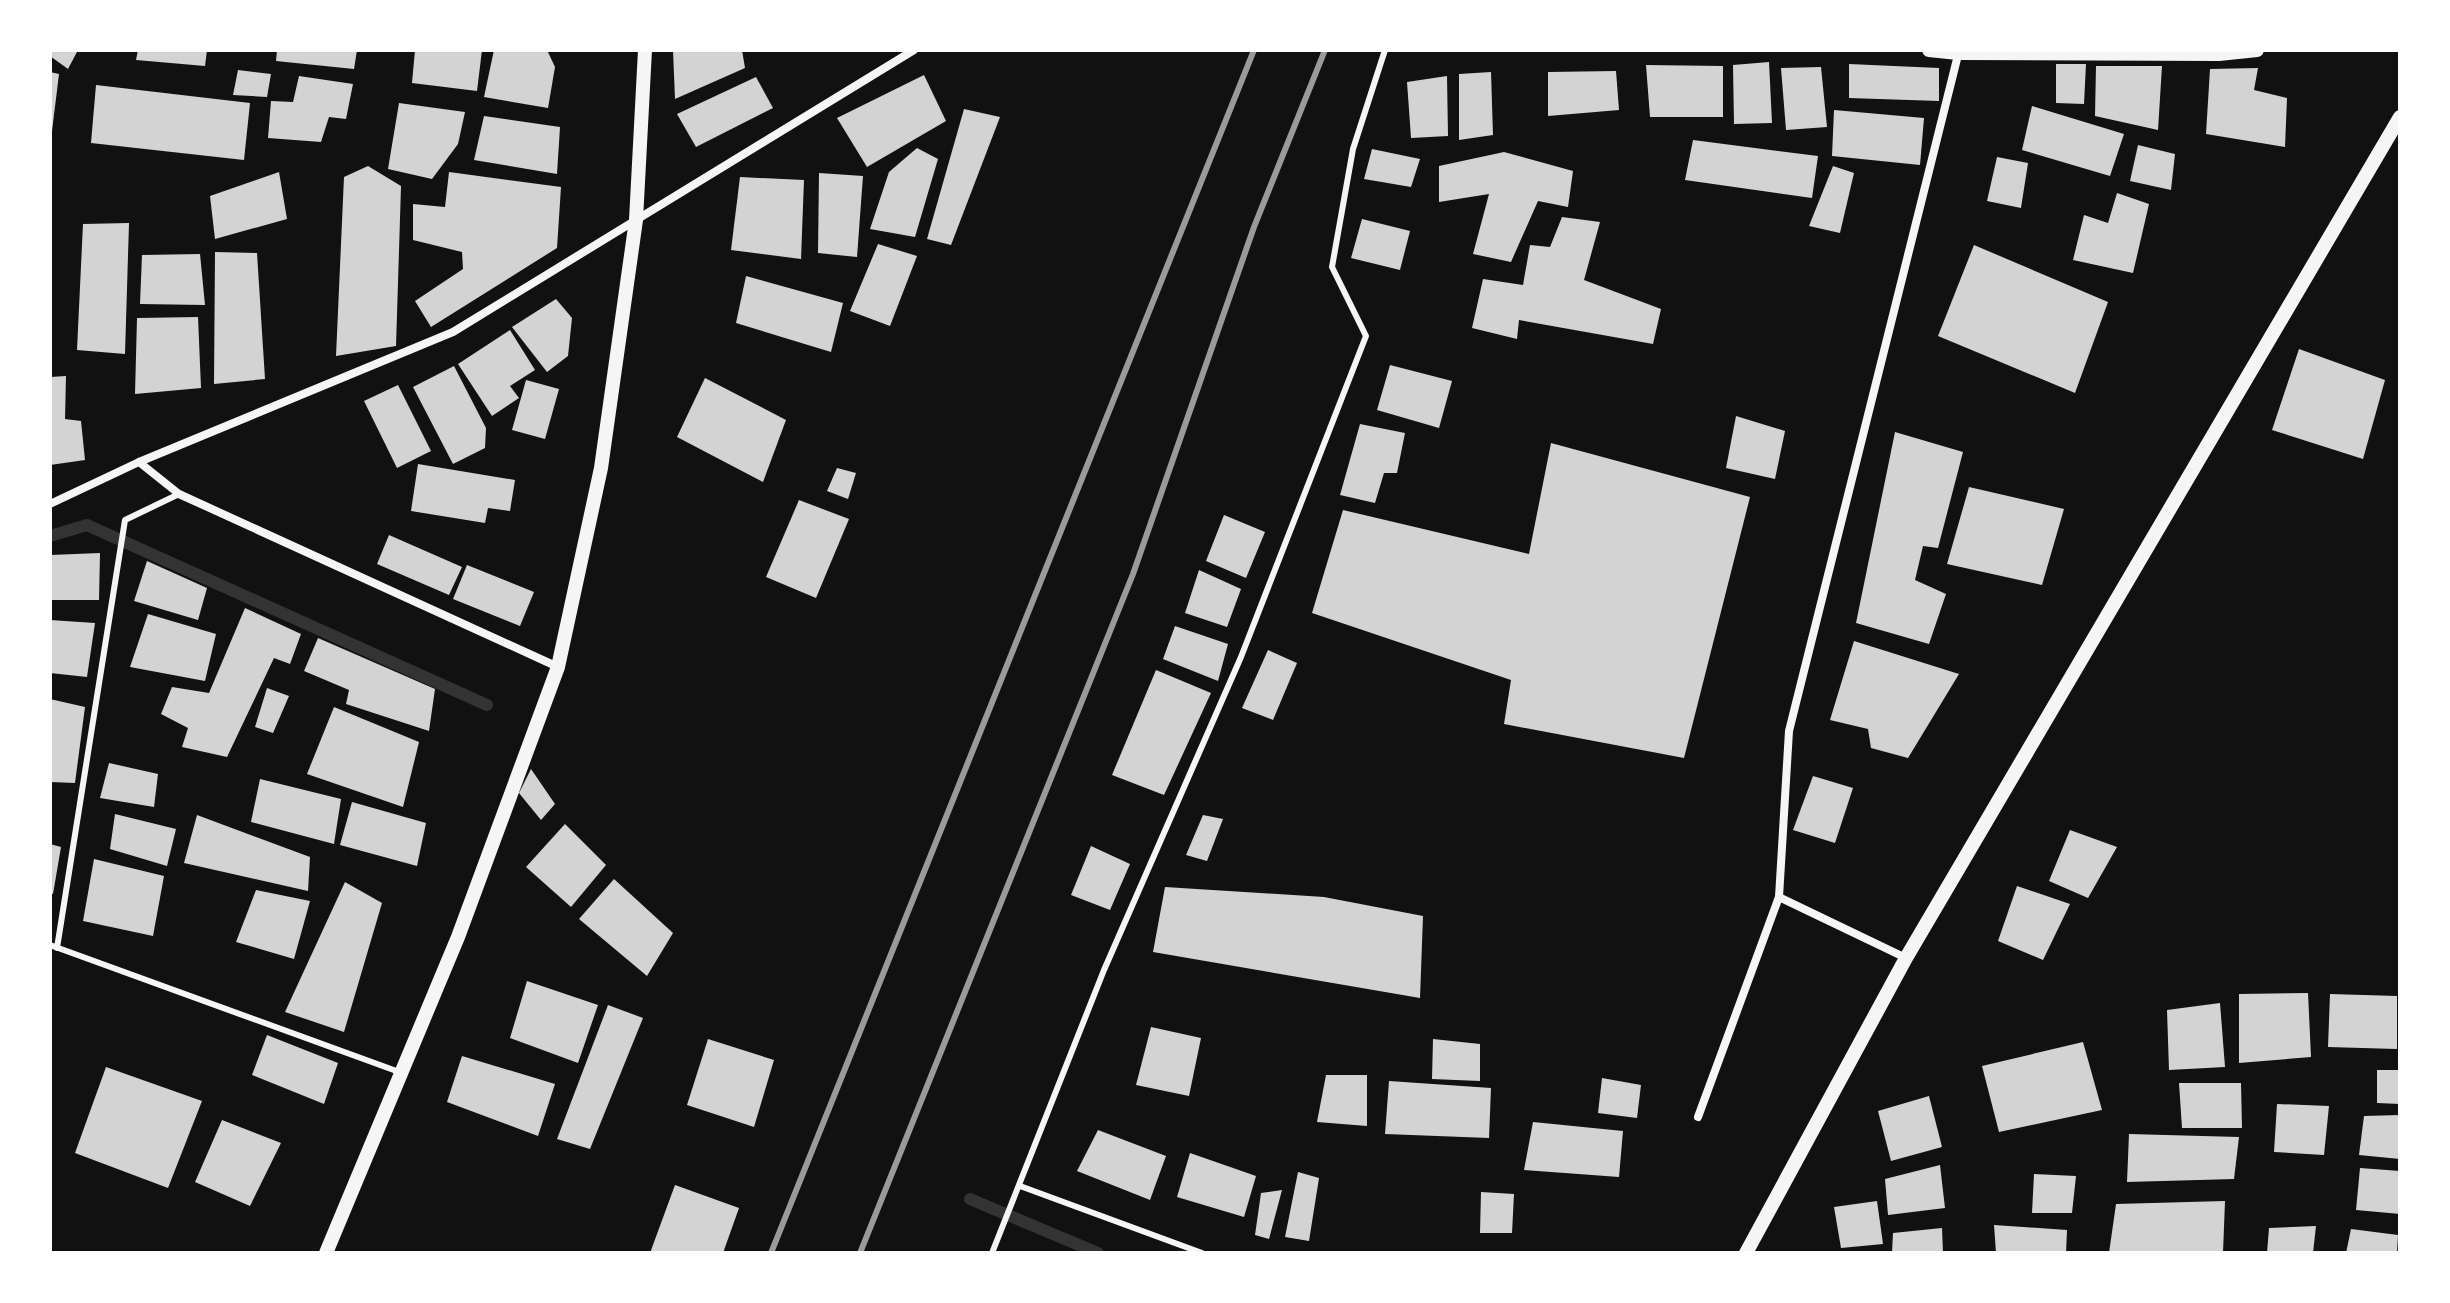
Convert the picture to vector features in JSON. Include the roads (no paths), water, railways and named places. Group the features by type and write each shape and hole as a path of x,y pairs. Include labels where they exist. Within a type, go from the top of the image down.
{"street":[{"path":"326,1253 458,937 558,667 601,468 636,220 645,50"},
{"path":"50,504 139,462 453,332 914,50"},
{"path":"1929,50 2219,54 2257,50"},
{"path":"1698,1117 1779,897 1789,731 1958,52"},
{"path":"1746,1253 1906,958 2400,117"},
{"path":"139,462 179,494 558,667"},
{"path":"1779,897 1906,958"}],"lane":[{"path":"992,1253 1104,970 1241,657 1366,336 1332,267 1353,149 1385,50"},
{"path":"179,494 125,520 54,947 402,1073"},
{"path":"1020,1186 1202,1253"}],"waterway":[{"path":"50,536 87,525 487,705"},
{"path":"970,1199 1098,1253"}],"railway":[{"path":"771,1253 1254,50"},
{"path":"860,1253 1133,574 1254,227 1325,50"}]}
